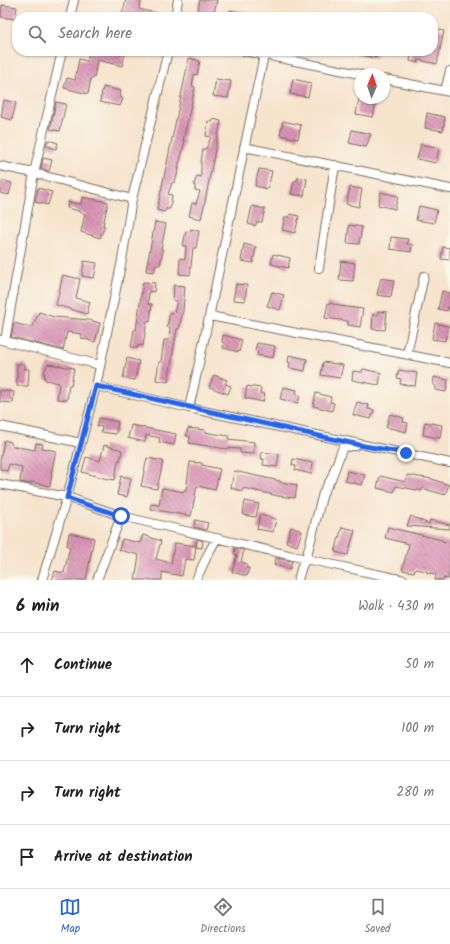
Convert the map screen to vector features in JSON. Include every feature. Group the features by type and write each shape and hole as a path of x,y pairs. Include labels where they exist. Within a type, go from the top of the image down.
{"street":[{"path":"71,12 74,0"},
{"path":"176,12 178,0"},
{"path":"61,56 34,173 2,341 100,365"},
{"path":"42,580 67,498 96,386 122,260 132,199 167,56"},
{"path":"189,408 210,316 264,56 354,73"},
{"path":"390,80 448,92 450,71"},
{"path":"244,147 450,189"},
{"path":"319,268 335,165"},
{"path":"0,166 34,173 132,199"},
{"path":"407,354 424,276"},
{"path":"210,316 450,363"},
{"path":"96,386 189,408 450,463"},
{"path":"0,426 81,443"},
{"path":"298,580 302,566 306,559 323,493 331,479 343,447 364,446"},
{"path":"0,484 67,498 121,516 404,580"},
{"path":"97,580 121,516"},
{"path":"196,580 208,554 218,538"}],"building":[{"path":"126,0 141,0 139,9 150,12 122,12"},
{"path":"200,0 217,0 214,12 197,12"},
{"path":"2,5 17,7 16,12 12,12 12,19 1,17"},
{"path":"230,10 240,12 230,12"},
{"path":"438,29 444,31 437,64 419,60 418,63 410,61 411,56 438,56"},
{"path":"88,56 125,56 122,66 97,60 94,78 91,78 88,94 64,88 67,78 75,80 79,59 87,61"},
{"path":"366,56 377,56 376,58"},
{"path":"189,58 200,61 197,75 194,74 192,86 195,87 183,141 185,141 179,168 175,182 172,183 168,194 172,195 170,209 166,209 164,212 157,210"},
{"path":"216,79 231,81 228,98 213,96"},
{"path":"293,79 311,83 308,97 290,94"},
{"path":"103,87 121,91 120,97 123,99 120,106 100,102"},
{"path":"4,100 16,103 12,120 1,117"},
{"path":"56,102 66,104 60,131 50,129"},
{"path":"358,104 376,104 373,117 356,114"},
{"path":"427,113 445,117 443,131 425,128"},
{"path":"213,119 221,121 201,219 189,216 192,203 196,204 200,191 195,190 194,184 197,176 201,177 203,149 206,149 211,137 206,136 208,121 212,122"},
{"path":"283,121 301,125 298,139 280,135"},
{"path":"352,130 371,134 366,147 349,143"},
{"path":"48,140 58,143 56,149 46,146"},
{"path":"421,144 439,148 436,163 417,159"},
{"path":"43,158 52,160 49,171 41,169"},
{"path":"259,169 272,171 268,189 255,186"},
{"path":"298,177 307,179 304,196 291,194 294,181 298,180"},
{"path":"0,180 12,183 9,195 0,193"},
{"path":"350,187 362,189 359,207 346,204"},
{"path":"38,188 52,192 48,205 35,202"},
{"path":"381,192 398,196 395,209 378,205"},
{"path":"82,197 108,202 103,226 105,226 100,238 81,232 85,214 67,208 68,202 81,204"},
{"path":"252,206 265,209 262,222 257,222 255,226 248,224"},
{"path":"419,206 437,210 434,223 416,220"},
{"path":"290,214 299,216 295,233 282,230 285,217 289,217"},
{"path":"155,222 166,224 161,249 163,250 160,265 156,265 154,272 146,271"},
{"path":"349,225 362,227 359,244 347,243"},
{"path":"191,229 199,231 196,248 193,248 190,275 179,274 180,258 185,259 186,246 183,246 186,231 190,232"},
{"path":"391,237 408,239 407,244 412,244 411,252 390,249"},
{"path":"244,244 256,247 253,263 241,261"},
{"path":"443,247 450,248 450,260 441,259"},
{"path":"273,254 290,258 288,268 271,264"},
{"path":"84,261 97,263 94,278 82,276"},
{"path":"341,261 355,263 353,281 339,280"},
{"path":"63,275 80,279 76,298 90,302 87,314 56,305"},
{"path":"381,278 394,280 391,297 377,295"},
{"path":"143,282 155,283 154,292 149,291 148,304 152,304 150,322 147,321 143,346 138,345 138,348 131,347 134,330 136,330"},
{"path":"236,284 247,285 245,301 233,300"},
{"path":"174,285 185,286 183,311 179,329 177,329 168,382 156,380 159,362 161,362 164,340 169,340 170,327 167,327 170,312 174,313 177,301 173,300"},
{"path":"442,291 450,293 450,308 448,307 447,311 438,309"},
{"path":"272,292 284,295 280,310 267,306"},
{"path":"328,303 363,309 360,327 348,325 348,321 325,318"},
{"path":"378,311 387,312 385,330 372,329 373,314 378,315"},
{"path":"39,312 54,317 89,320 100,323 95,342 81,338 82,334 67,332 63,350 11,337 14,323 32,328"},
{"path":"435,323 448,326 445,341 432,339"},
{"path":"223,335 242,340 239,352 223,348"},
{"path":"257,343 275,346 273,358 257,355 258,351 255,350"},
{"path":"289,355 307,359 305,371 289,368"},
{"path":"127,358 139,361 135,380 123,378"},
{"path":"323,362 343,365 340,378 321,375"},
{"path":"17,364 25,364 25,369 29,369 28,386 17,386"},
{"path":"48,364 74,368 71,385 69,385 67,400 57,399 59,383 45,380 44,372"},
{"path":"363,369 381,373 379,385 352,380 353,371 362,372"},
{"path":"399,370 417,373 415,386 400,384 401,379 397,378"},
{"path":"214,375 227,380 225,384 231,386 228,394 209,387"},
{"path":"434,377 448,380 446,392 435,390 435,385 433,385"},
{"path":"247,386 261,388 260,393 265,394 263,402 245,398"},
{"path":"283,387 297,390 296,395 300,395 298,403 280,399"},
{"path":"0,390 14,392 13,403 0,402"},
{"path":"316,393 331,397 330,402 334,403 332,411 313,406"},
{"path":"357,402 369,405 368,409 374,410 371,419 353,415"},
{"path":"390,414 404,418 403,422 408,423 406,432 386,427"},
{"path":"99,418 118,422 116,434 101,432 102,427 97,426"},
{"path":"425,422 442,425 440,438 423,435"},
{"path":"131,425 176,434 174,445 159,442 160,438 146,435 145,442 128,438"},
{"path":"188,428 205,430 204,432 229,436 228,439 254,442 254,454 240,453 240,449 227,449 189,443 190,436 186,436"},
{"path":"4,440 11,442 13,446 35,450 36,443 43,444 42,448 56,451 50,486 31,482 31,484 20,482 22,467 9,464 7,471 0,469"},
{"path":"104,445 122,450 120,461 118,460 115,480 82,472 86,457 100,461"},
{"path":"262,452 279,454 277,467 263,465 264,459 261,459"},
{"path":"147,458 163,461 157,489 141,486"},
{"path":"293,459 313,463 311,474 295,470 296,466 292,465"},
{"path":"190,462 202,463 202,465 220,469 215,490 197,486 191,516 150,509 151,504 159,505 162,488 184,492 184,490 186,490"},
{"path":"234,471 297,485 295,498 278,496 243,488 242,491 231,488"},
{"path":"347,471 365,475 362,485 345,481"},
{"path":"407,475 432,479 449,485 445,495 422,488 422,491 396,486 394,492 377,488 380,476 406,482"},
{"path":"121,476 131,478 127,497 117,495"},
{"path":"245,501 259,504 256,517 243,515"},
{"path":"260,515 276,519 273,532 257,529"},
{"path":"411,516 429,524 430,520 450,525 450,529 407,526"},
{"path":"195,520 208,523 206,530 194,527"},
{"path":"291,527 302,531 297,546 286,542"},
{"path":"342,527 355,530 348,555 335,552"},
{"path":"388,527 450,543 450,570 448,579 444,578 444,580 435,580 436,574 427,573 427,571 415,569 414,572 402,570 409,544 385,538"},
{"path":"69,533 94,538 86,580 52,580 55,571 64,573 70,546 67,546"},
{"path":"143,535 161,541 156,559 171,563 175,543 196,546 194,560 185,559 182,576 162,572 162,580 135,580 139,555 119,550 122,539 140,543"},
{"path":"197,539 203,541 202,548 196,547"},
{"path":"235,548 244,550 241,562 247,564 246,568 249,568 247,576 232,572 237,555 234,554"},
{"path":"276,558 292,561 290,569 274,565"}],"route":[{"path":"121,516 67,498 96,386 364,446 406,453"}]}
